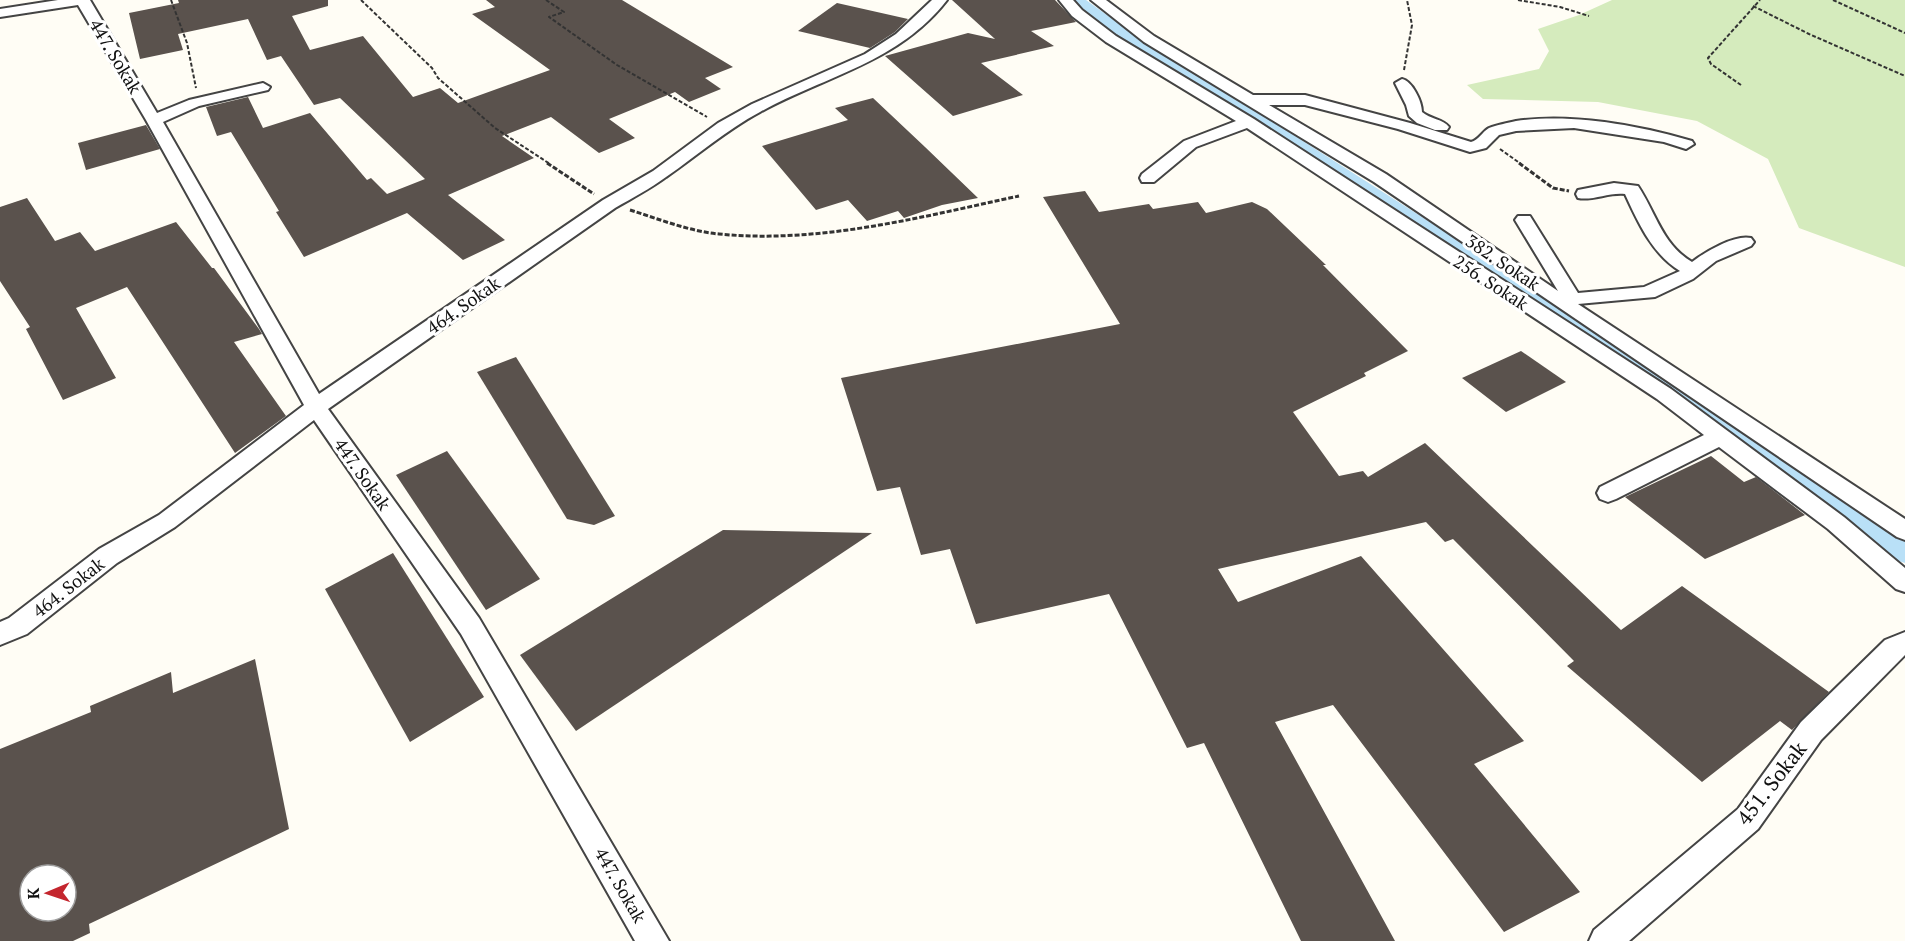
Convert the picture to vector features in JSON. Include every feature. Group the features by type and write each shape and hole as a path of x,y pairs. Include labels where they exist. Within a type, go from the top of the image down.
{"street":[{"path":"0,13 83,0"},
{"name":"447. Sokak","path":"83,0 154,120 316,406 470,626 653,941"},
{"name":"464. Sokak","path":"0,634 18,626 108,556 167,521 316,406 609,204 659,175 724,126 756,107 870,57 901,37 940,0"},
{"name":"256. Sokak","path":"1066,0 1077,13 1111,39 1248,122 1664,394 1836,523 1905,582"},
{"name":"382. Sokak","path":"1098,0 1149,39 1380,178 1565,299 1905,531"},
{"path":"1402,83 1414,105 1414,113 1422,120 1483,140"},
{"path":"154,120 194,103 263,87"},
{"path":"1251,100 1305,100 1404,126 1470,147 1480,145 1493,132 1516,126 1574,123 1666,138 1686,144"},
{"path":"1148,178 1190,144 1248,122"},
{"path":"1584,194 1610,188 1623,187 1632,190 1649,225 1672,257 1692,270"},
{"path":"1524,220 1565,299 1648,293 1692,270 1710,257 1745,242"},
{"path":"1608,493 1722,436"},
{"name":"451. Sokak","path":"1605,941 1748,819 1811,731 1894,648 1905,643"}],"path":[{"path":"171,0 189,54 196,88 194,103"},
{"path":"546,0 564,12 549,17 617,65 724,126"},
{"path":"1402,83 1412,25 1407,0"},
{"path":"1518,0 1560,7 1589,16"},
{"path":"1740,85 1711,64 1708,58 1730,36 1739,18 1760,0"},
{"path":"1833,0 1905,33"},
{"path":"1753,6 1795,29 1821,38 1905,76"},
{"path":"1483,140 1498,147 1553,188 1584,194"}],"green space":[{"path":"1612,0 1905,0 1905,267 1799,228 1768,159 1697,121 1598,102 1483,99 1467,85 1539,69 1549,51 1538,29 1579,15"}],"building":[{"path":"178,0 328,0 328,6 292,16 310,50 363,36 413,97 440,88 458,103 550,70 472,14 495,7 486,0 622,0 733,67 705,78 721,89 689,102 675,92 609,119 635,138 599,153 551,117 502,136 534,158 448,195 505,240 463,260 407,213 304,257 231,132 217,136 206,107 248,97 263,128 310,113 367,180 371,178 387,194 425,179 340,98 314,105 281,56 267,60 248,19 178,34 183,50 140,59 129,13 179,3"},
{"path":"952,0 1055,0 1076,22 1031,31 1054,46 981,63 1023,95 953,116 885,56 968,33 995,39"},
{"path":"837,3 908,19 895,32 870,48 798,31"},
{"path":"873,98 978,198 942,205 904,218 898,211 867,221 848,200 816,210 762,146 848,120 835,108"},
{"path":"146,125 160,149 86,170 78,143"},
{"path":"1085,191 1099,212 1149,204 1153,209 1198,202 1206,213 1252,202 1267,209 1326,265 1323,265 1408,351 1364,373 1366,376 1293,412 1339,476 1363,471 1368,477 1425,443 1621,630 1682,586 1829,692 1792,730 1780,721 1702,782 1567,666 1574,661 1453,539 1445,542 1426,522 1218,569 1238,602 1361,556 1524,741 1474,764 1580,892 1504,932 1333,705 1275,722 1395,941 1301,941 1204,743 1187,748 1109,594 976,624 950,549 921,555 900,487 877,491 841,378 1120,324 1043,197"},
{"path":"27,198 55,241 80,232 95,251 176,222 214,268 262,334 234,342 286,416 235,453 127,287 76,308 116,378 63,400 26,329 30,327 0,281 0,207"},
{"path":"1521,351 1566,382 1506,412 1462,378"},
{"path":"516,357 615,516 594,525 567,519 477,372"},
{"path":"447,451 540,579 486,610 396,475"},
{"path":"1711,456 1744,482 1756,477 1805,515 1705,559 1625,497"},
{"path":"723,530 872,533 576,731 520,655"},
{"path":"393,553 484,697 410,742 325,589"},
{"path":"255,659 289,829 89,924 90,933 73,941 0,941 0,749 91,712 90,706 171,672 173,693"}],"waterway":[{"path":"1077,0 1113,26 1575,324 1888,539 1905,553"}]}
